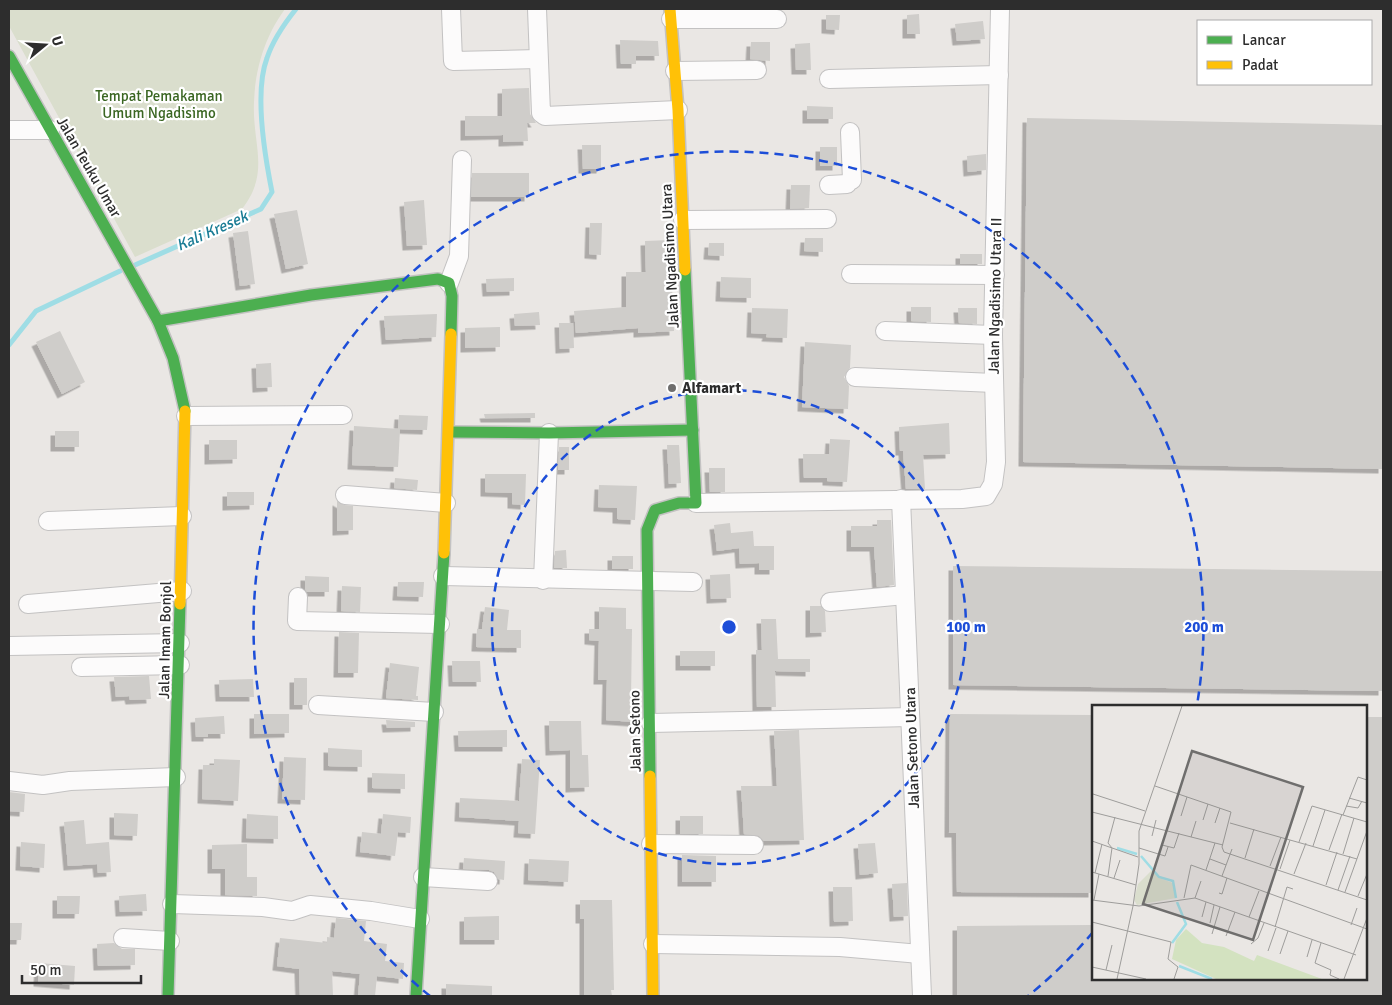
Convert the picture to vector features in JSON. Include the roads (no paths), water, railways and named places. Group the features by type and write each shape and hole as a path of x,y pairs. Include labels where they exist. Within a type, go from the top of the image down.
{"street":[{"path":"451,9 451,58 453,61 538,59"},
{"path":"537,9 540,109 545,116 678,110"},
{"name":"Jalan Ngadisimo Utara II","path":"901,499 962,499 986,496 993,484 996,462 993,335 1000,9"},
{"path":"670,14 777,18"},
{"name":"Jalan Ngadisimo Utara","path":"670,14 678,110 696,502"},
{"name":"Jalan Teuku Umar","path":"9,56 144,292"},
{"path":"675,71 757,70"},
{"path":"829,79 999,75"},
{"path":"9,130 50,130"},
{"path":"829,185 850,182 850,132"},
{"path":"416,996 443,576 452,296 449,283 459,256 462,160"},
{"path":"683,220 827,219"},
{"path":"851,274 995,275"},
{"path":"158,321 311,295 438,279 449,283"},
{"name":"Jalan Imam Bonjol","path":"144,292 174,358 186,416 182,516 180,665 168,996"},
{"path":"885,330 993,335"},
{"path":"855,377 994,383"},
{"path":"186,416 344,415"},
{"path":"449,432 549,433 693,430"},
{"path":"543,580 549,433"},
{"path":"345,495 446,503"},
{"path":"696,502 901,499"},
{"name":"Jalan Setono Utara","path":"901,499 922,996"},
{"name":"Jalan Setono","path":"654,996 648,530 654,510 679,503 696,502"},
{"path":"48,520 182,516"},
{"path":"443,576 543,580 693,582"},
{"path":"28,604 182,591"},
{"path":"830,602 905,595"},
{"path":"298,597 297,621 440,624"},
{"path":"9,646 180,643"},
{"path":"81,667 180,665"},
{"path":"318,705 434,712"},
{"path":"651,723 910,718"},
{"path":"9,781 43,785 70,781 176,777"},
{"path":"652,844 754,845"},
{"path":"423,876 488,881"},
{"path":"172,904 263,907 292,912 310,905 371,911 420,919"},
{"path":"123,938 170,942"},
{"path":"653,944 840,948 920,954"}],"waterway":[{"name":"Kali Kresek","path":"135,265 261,209 272,192 262,125 261,88 263,72 269,51 283,26 296,9"},
{"name":"Kali Kresek","path":"9,345 36,311 120,271"}],"place":[{"name":"Alfamart","path":"672,388"}],"park label":[{"name":"Tempat Pemakaman Umum Ngadisimo","path":"159,104"}]}
